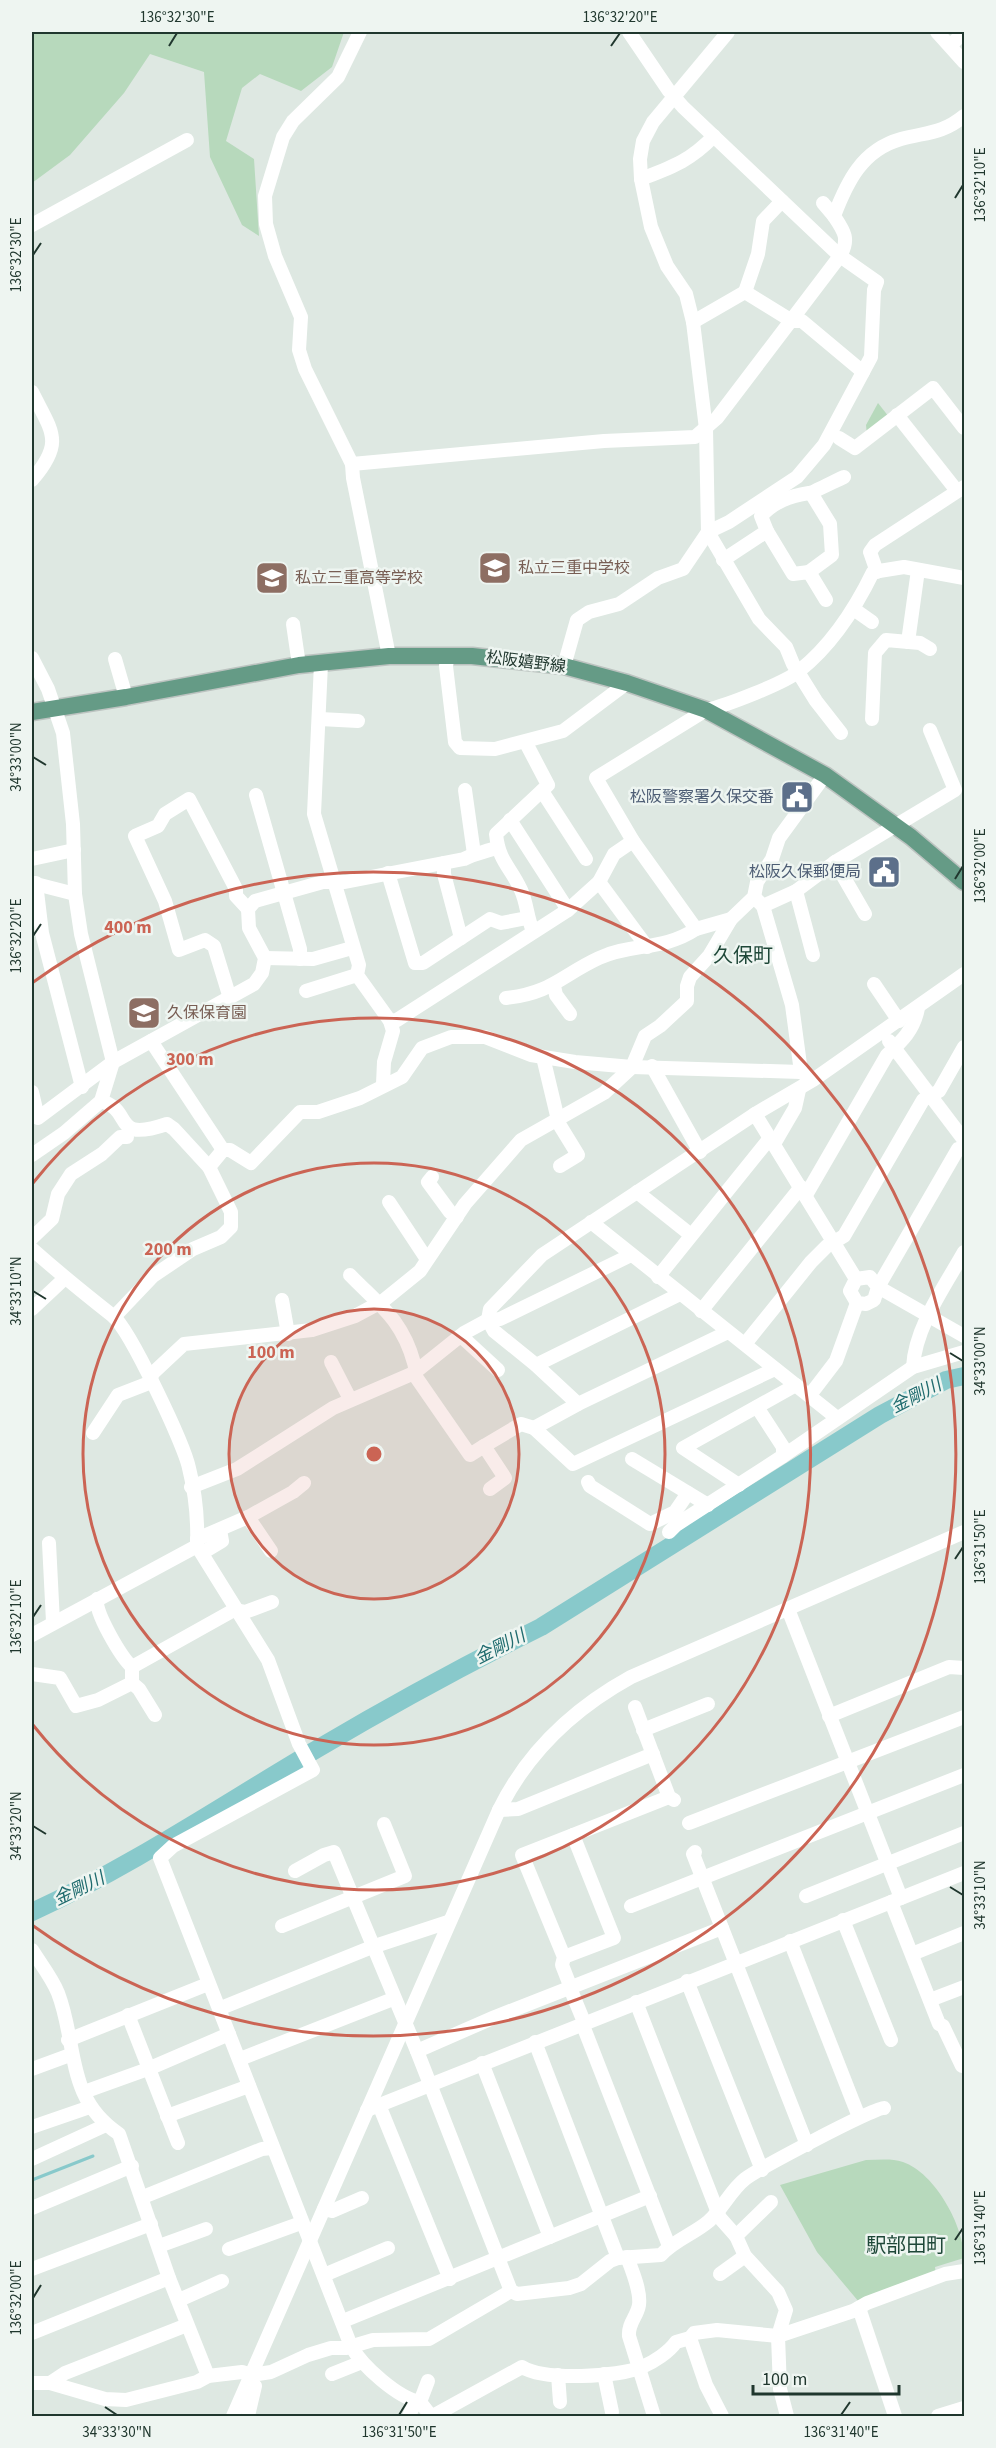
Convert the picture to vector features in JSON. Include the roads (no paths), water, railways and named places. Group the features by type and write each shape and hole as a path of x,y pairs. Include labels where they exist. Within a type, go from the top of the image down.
{"main road":[{"name":"松阪嬉野線","path":"32,712 299,665 389,656 448,655 564,666 627,683 705,710 825,775 895,825 964,882"}],"street":[{"path":"360,32 338,77 293,121 283,137 265,196 266,224 275,256 301,317 299,350 305,369 352,464 389,656"},
{"path":"564,666 577,620 589,612 619,604 658,578 683,569 708,532 771,495 810,464 824,445 872,357 874,290 877,282 840,256 675,98 629,32"},
{"path":"728,32 653,122 643,141 641,179 651,227 667,267 686,294 693,322 705,429 708,532 759,619 786,647 798,672 841,733"},
{"path":"937,32 964,62"},
{"path":"951,45 964,32"},
{"path":"834,216 847,182 869,155 899,140 945,130 964,116"},
{"path":"641,179 682,163 697,154 714,136"},
{"path":"32,225 186,140"},
{"path":"693,322 745,292 758,254 763,221 782,201"},
{"path":"352,464 604,441 695,437 717,418 792,321 846,245 846,234 823,202"},
{"path":"745,292 792,321 801,321 863,372"},
{"path":"839,438 855,448 933,388 964,428"},
{"path":"32,392 54,440 51,453 32,480"},
{"path":"877,572 870,552 875,545 961,489 897,415"},
{"path":"811,493 830,524 832,555 810,572 793,574 767,531 761,516 778,501 811,493 817,487 844,477"},
{"path":"723,560 767,531"},
{"path":"696,929 633,841 596,778 705,710 721,706 798,672 855,610 873,572 904,567 964,578"},
{"path":"908,642 918,570"},
{"path":"810,572 826,600"},
{"path":"855,610 872,622"},
{"path":"293,624 299,665"},
{"path":"872,719 875,653 886,640 920,643 930,649"},
{"path":"448,655 446,666 455,742 460,748 495,749 526,743 563,731 627,683"},
{"path":"32,658 54,707 65,744 74,850 75,894 81,934 113,1062 101,1101 64,1133 32,1155"},
{"path":"115,659 126,697"},
{"path":"321,664 314,814 358,965 357,975 390,1021 393,1031 384,1062 383,1084"},
{"path":"320,719 358,721"},
{"path":"506,998 526,996 554,986 600,957 678,940 696,929 731,919 759,902 796,891 835,862 956,790 930,730"},
{"path":"526,743 548,785 496,834 498,854 522,891 527,918 533,932"},
{"path":"801,1072 792,1005 759,902 757,882 772,859 779,838 825,775"},
{"path":"465,790 474,854"},
{"path":"542,791 586,859"},
{"path":"256,795 300,949 300,959"},
{"path":"32,1092 35,1121 113,1062 229,995 235,996 254,984 262,973 265,958 249,928 248,909 236,896 236,889 219,852 189,799 165,814 158,826 135,836 165,901 179,950 205,940 214,946 229,995"},
{"path":"510,820 568,910"},
{"path":"390,1021 397,1020 568,910 599,882 614,854 633,841"},
{"path":"248,909 255,901 323,882 464,860 474,854 482,854 498,847"},
{"path":"32,859 74,850"},
{"path":"835,862 865,914"},
{"path":"444,863 444,874 461,938"},
{"path":"388,873 415,963 423,963 490,919 501,923 527,918"},
{"path":"599,882 647,947"},
{"path":"75,894 34,883 37,935 82,1087"},
{"path":"796,891 813,956"},
{"path":"93,1433 118,1395 149,1383 153,1373 184,1344 312,1330 355,1316 380,1302 420,1271 426,1258 434,1251 457,1217 521,1140 604,1093 632,1067 645,1036 660,1026 687,1000 687,986 690,977 709,956 731,919"},
{"path":"265,958 313,959 352,948"},
{"path":"306,991 357,975"},
{"path":"578,1404 536,1365 494,1331 488,1320 490,1309 524,1271 542,1255 591,1222 755,1114 799,1090 961,980"},
{"path":"874,984 899,1021"},
{"path":"554,986 556,995 570,1014"},
{"path":"701,1311 804,1191 887,1055 900,1045 916,1021 918,1008"},
{"path":"883,1032 964,1140"},
{"path":"223,1150 230,1150 251,1163 300,1112 318,1112 360,1098 383,1084 402,1077 422,1048 451,1037 484,1037 531,1055 543,1057 632,1067 801,1072 813,1080"},
{"path":"151,1041 185,1085 223,1150"},
{"path":"745,1344 811,1262 827,1246 836,1243 844,1236 923,1100 939,1091 964,1047"},
{"path":"543,1057 558,1118 578,1155 560,1166"},
{"path":"652,1066 700,1152"},
{"path":"658,1277 772,1141 795,1108 799,1090"},
{"path":"101,1101 108,1103 130,1137"},
{"path":"755,1114 856,1279"},
{"path":"32,1238 52,1218 58,1194 71,1174 102,1154 120,1137 130,1137 167,1124 209,1167 231,1212 231,1227 221,1237 193,1249 153,1276 114,1317"},
{"path":"856,1279 850,1291 858,1303 866,1304 874,1300 878,1287 958,1149 964,1148"},
{"path":"209,1167 223,1150"},
{"path":"432,1177 428,1182 450,1212 457,1217"},
{"path":"637,1192 691,1235"},
{"path":"388,1202 426,1258"},
{"path":"591,1222 837,1418"},
{"path":"32,1249 64,1279 114,1317 151,1378 189,1467 198,1546 268,1660 299,1744 312,1770 173,1846 160,1858 208,1984 240,2059 272,2148 300,2213 301,2223 311,2241 351,2346 362,2361 378,2377 413,2401 420,2402 432,2416 522,2367 530,2372 558,2375 604,2374 638,2368 672,2348 676,2342 690,2338 694,2333 717,2330 778,2336 859,2308 945,2274 964,2271"},
{"path":"914,1367 914,1358 929,1315 964,1252"},
{"path":"191,1487 237,1469 350,1399 414,1372 461,1336 488,1320 500,1319 631,1255"},
{"path":"350,1275 380,1302 397,1323 415,1365 414,1372 470,1455 521,1424 534,1428 573,1464 584,1490 618,1513"},
{"path":"856,1279 870,1277 878,1287 964,1336"},
{"path":"32,1309 64,1279"},
{"path":"536,1365 680,1294"},
{"path":"282,1300 288,1334"},
{"path":"810,1395 836,1361 858,1303"},
{"path":"534,1428 578,1404 728,1332"},
{"path":"461,1336 498,1370"},
{"path":"669,1532 914,1367 964,1352"},
{"path":"331,1362 350,1399"},
{"path":"573,1464 775,1369"},
{"path":"739,1485 683,1448 796,1385"},
{"path":"757,1407 783,1448 783,1456"},
{"path":"484,1446 508,1482 490,1489"},
{"path":"632,1459 708,1504"},
{"path":"32,1635 198,1546 220,1530 293,1492 304,1482"},
{"path":"588,1482 590,1486 650,1524 675,1512 688,1494"},
{"path":"248,1517 271,1551"},
{"path":"233,2416 324,2210 373,2107 404,2025 448,1922 499,1810 533,1755 580,1709 631,1677 964,1532"},
{"path":"49,1543 53,1622"},
{"path":"97,1599 96,1605 111,1635 132,1667 132,1683 139,1689 155,1715"},
{"path":"132,1667 234,1610 245,1612 272,1602"},
{"path":"788,1609 888,1863 912,1954 961,2067"},
{"path":"829,1716 949,1667 964,1668"},
{"path":"32,1674 60,1678 76,1706 98,1700 132,1683"},
{"path":"643,1730 708,1704"},
{"path":"634,1707 671,1799 522,1855 564,1957 562,1965 669,2246"},
{"path":"689,1823 964,1717"},
{"path":"499,1810 518,1809 653,1755"},
{"path":"631,1906 964,1775"},
{"path":"282,1926 405,1876 384,1824"},
{"path":"806,1896 964,1833"},
{"path":"564,1957 614,1938 573,1835"},
{"path":"295,1871 334,1852 393,2000 417,2051 511,2291 517,2294 569,2288 592,2278 610,2261 661,2255 669,2246 705,2224 743,2180 859,2117 880,2107 884,2108"},
{"path":"695,1852 702,1878 807,2145"},
{"path":"373,2107 964,1873"},
{"path":"843,1920 891,2040"},
{"path":"220,2008 372,1947 448,1922"},
{"path":"417,2051 722,1928"},
{"path":"912,1954 964,1933"},
{"path":"790,1941 859,2117"},
{"path":"32,1950 58,1993 70,2055 90,2107 106,2125 119,2134 143,2197 169,2278 208,2376"},
{"path":"687,1981 762,2170"},
{"path":"68,2040 208,1984"},
{"path":"930,2000 964,1987"},
{"path":"240,2059 393,2000"},
{"path":"636,2002 720,2218 736,2236 745,2256 772,2284 785,2306 778,2336 780,2389 787,2416"},
{"path":"128,2015 178,2143"},
{"path":"84,2092 148,2069 229,2034"},
{"path":"535,2042 601,2216 623,2258 639,2300 639,2307 628,2325 638,2368 654,2416"},
{"path":"32,2069 70,2055"},
{"path":"482,2063 550,2237"},
{"path":"167,2116 249,2086"},
{"path":"32,2127 90,2107"},
{"path":"373,2107 450,2278"},
{"path":"32,2159 106,2125"},
{"path":"143,2197 262,2149 272,2148"},
{"path":"32,2208 132,2166"},
{"path":"343,2321 650,2196"},
{"path":"324,2210 332,2211 362,2198"},
{"path":"736,2236 771,2202"},
{"path":"229,2249 301,2223"},
{"path":"32,2269 151,2224"},
{"path":"159,2246 206,2229"},
{"path":"324,2275 388,2248"},
{"path":"720,2274 745,2256"},
{"path":"32,2333 169,2278"},
{"path":"179,2300 222,2281"},
{"path":"251,2375 288,2366 309,2355 373,2340 429,2339 511,2291"},
{"path":"859,2308 895,2416"},
{"path":"50,2383 65,2373 187,2325"},
{"path":"690,2338 706,2385 722,2416"},
{"path":"332,2374 362,2361"},
{"path":"32,2383 50,2383 105,2399 126,2400 197,2382 208,2376 242,2372 257,2379 248,2416"},
{"path":"604,2374 612,2412"},
{"path":"558,2375 560,2402"},
{"path":"409,2416 413,2407 420,2402 421,2393 428,2380"},
{"path":"938,2416 964,2408"}],"waterway":[{"name":"金剛川","path":"32,1912 141,1855 317,1749 541,1627 880,1415 946,1380 964,1376"},
{"path":"32,2180 93,2156"}],"place":[{"name":"私立三重中学校","path":"495,568"},
{"name":"私立三重高等学校","path":"272,578"},
{"name":"松阪警察署久保交番","path":"797,797"},
{"name":"松阪久保郵便局","path":"884,872"},
{"name":"久保保育園","path":"144,1013"}],"district":[{"name":"久保町","path":"743,956"},
{"name":"駅部田町","path":"906,2246"}]}
